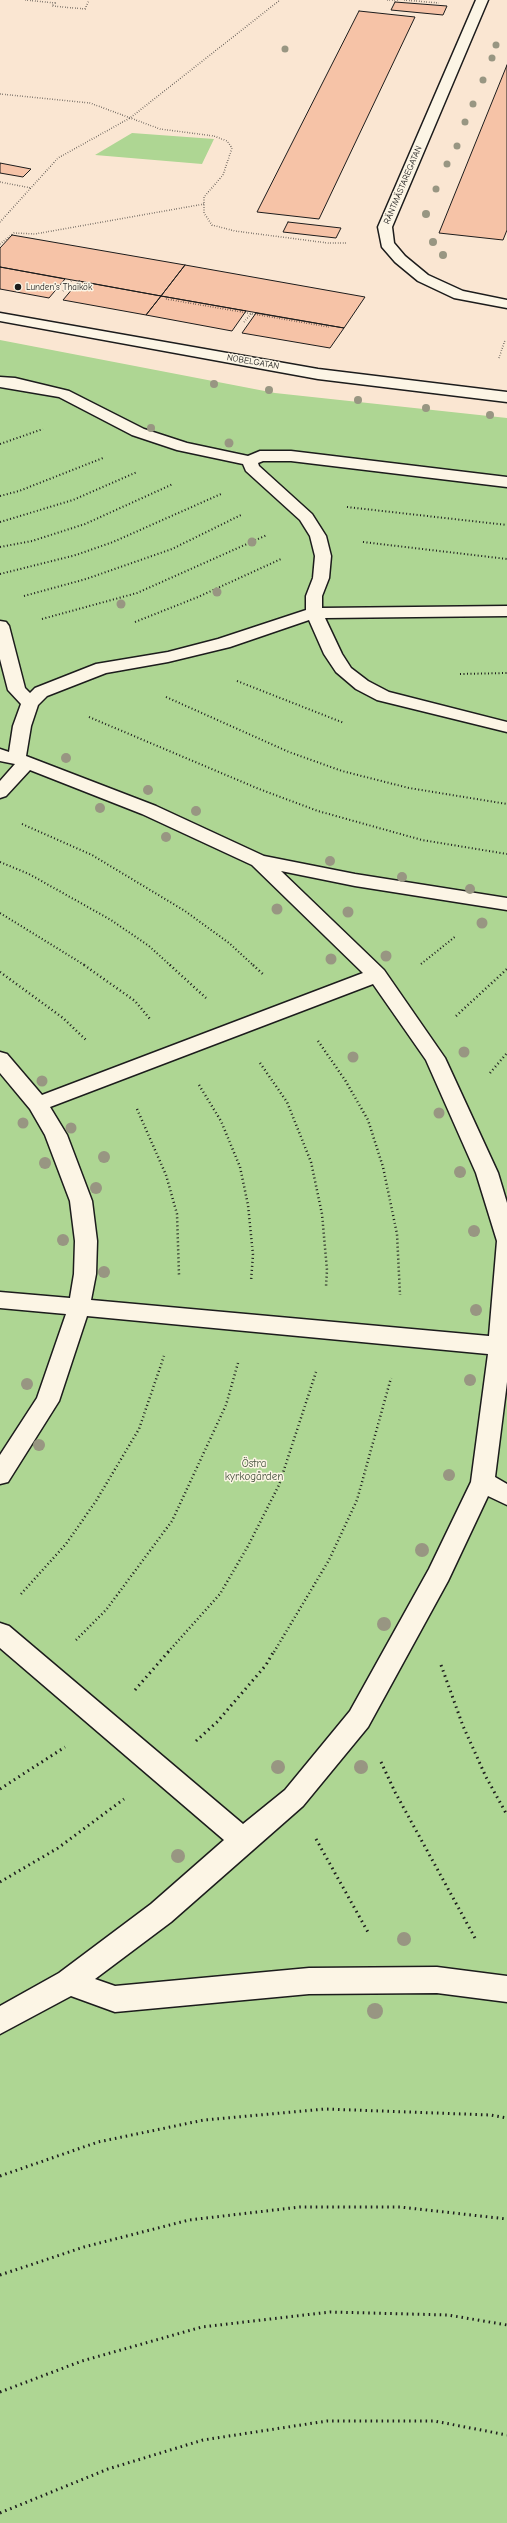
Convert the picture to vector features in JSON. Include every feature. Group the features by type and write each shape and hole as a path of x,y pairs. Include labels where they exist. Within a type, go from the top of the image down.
{"street":[{"name":"RÄNTMÄSTAREGATAN","path":"482,0 385,227 387,244 400,259 423,278 459,295 507,304"},
{"name":"NOBELGATAN","path":"0,317 318,374 507,397"},
{"path":"0,382 15,383 64,394 151,436 183,447 250,461 260,456 291,456 507,482"},
{"path":"250,461 252,468 306,517 319,540 323,556 320,578 314,596 314,613 333,654 345,672 362,686 383,696 422,707 507,727"},
{"path":"0,792 15,759 22,726 34,699 102,668 168,657 217,645 314,613 507,611"},
{"path":"0,627 17,690 34,699"},
{"path":"15,759 149,810 259,861 502,903"},
{"path":"259,861 377,975 391,991 436,1058 487,1173 507,1239"},
{"path":"38,1104 377,975"},
{"path":"0,1059 38,1104 56,1135 81,1201 86,1241 84,1274 79,1307 66,1354 46,1400 0,1475"},
{"path":"0,2021 69,1982 161,1913 242,1840 294,1798 359,1719 439,1574 483,1482 500,1346 507,1244"},
{"path":"0,1300 500,1346"},
{"path":"483,1482 507,1495"},
{"path":"0,1633 242,1840"},
{"path":"69,1982 115,1999 309,1981 437,1980 506,1988"}],"path":[{"path":"25,0 55,3 52,6 85,9 89,0"},
{"path":"0,222 58,158 130,118 280,0"},
{"path":"387,0 398,0"},
{"path":"0,94 90,103 160,129 214,136 226,141 232,148 223,175 204,197 204,213 212,225 235,231 328,243 359,243 357,226 360,218 388,220"},
{"path":"0,182 32,188"},
{"path":"0,244 14,233 34,234 204,204"},
{"path":"166,299 329,327"},
{"path":"0,496 75,470 151,436"},
{"path":"0,522 73,500 135,473 183,447"},
{"path":"0,547 32,540 84,524 232,457"},
{"path":"0,574 76,555 113,542 259,475"},
{"path":"23,596 86,579 172,549 281,495"},
{"path":"343,506 507,525"},
{"path":"0,627 84,608 137,593 207,564 306,517"},
{"path":"132,623 198,597 319,540"},
{"path":"360,541 507,559"},
{"path":"102,668 289,752 342,771 409,788 507,804"},
{"path":"34,699 318,811 422,840 507,854"},
{"path":"391,991 502,903"},
{"path":"426,1044 507,969"},
{"path":"0,972 63,1018 90,1045 129,1094 151,1136 166,1175 176,1214 180,1267 174,1315 164,1358 139,1429 96,1501 66,1544 17,1597"},
{"path":"42,1669 71,1646 106,1610 172,1521 194,1479 226,1405 246,1322"},
{"path":"0,1789 72,1742 124,1702 220,1594 248,1546 279,1485 316,1375 322,1330"},
{"path":"422,1603 463,1726 486,1777 507,1815"},
{"path":"359,1719 395,1792 506,1988"},
{"path":"294,1798 340,1884 395,1980"},
{"path":"0,2176 98,2142 204,2120 326,2109 491,2115 507,2118"},
{"path":"0,2274 84,2247 189,2220 300,2207 400,2206 507,2219"},
{"path":"0,2392 82,2361 202,2327 330,2312 448,2315 507,2325"},
{"path":"0,2513 108,2469 203,2440 327,2421 434,2421 507,2435"}],"green space":[{"path":"132,133 214,139 202,164 95,155"},
{"name":"Östra kyrkogården","path":"0,340 275,393 507,418 507,2523 0,2523"}],"building":[{"path":"395,2 447,6 443,15 391,10"},
{"path":"359,11 415,17 319,219 257,212"},
{"path":"507,65 507,230 503,240 439,233"},
{"path":"0,163 31,169 23,177 0,173"},
{"path":"288,222 341,228 336,238 283,232"},
{"path":"12,235 185,265 161,296 0,267 0,248"},
{"path":"185,265 365,297 344,328 161,296"},
{"path":"0,267 65,279 49,298 0,289"},
{"path":"79,281 161,296 146,315 63,300"},
{"path":"161,296 246,311 232,331 146,315"},
{"path":"256,313 344,328 330,348 242,333"}],"place":[{"name":"Lunden's Thaikök","path":"18,287"}]}
